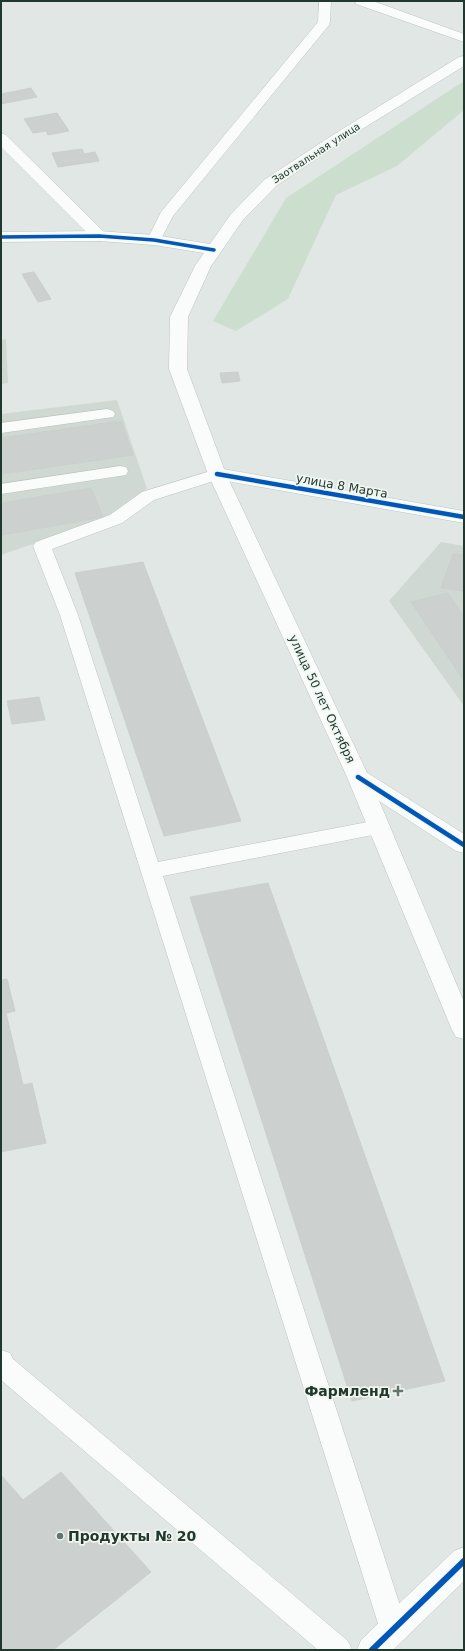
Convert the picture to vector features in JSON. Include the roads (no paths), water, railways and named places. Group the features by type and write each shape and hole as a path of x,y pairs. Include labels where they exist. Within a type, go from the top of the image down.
{"main road":[{"name":"Заотвальная улица","path":"178,369 179,317 203,266 237,217 270,183 341,136 464,60"},
{"path":"1,138 99,236"},
{"path":"1,237 99,236 154,240 214,250"},
{"name":"улица 50 лет Октября","path":"178,369 217,474 358,777 464,1030"},
{"name":"улица 8 Марта","path":"217,474 464,517"},
{"path":"358,777 464,845"},
{"path":"384,1643 464,1560"}],"lane":[{"path":"154,240 166,215 324,22 325,1"},
{"path":"361,1 464,38"},
{"path":"1,428 106,414"},
{"path":"1,489 120,471"},
{"path":"217,474 148,496 116,518 42,546 69,615 151,871 384,1643"},
{"path":"151,871 378,827"},
{"path":"2,1366 338,1650"}],"place":[{"name":"Фармленд","path":"398,1391"},
{"name":"Продукты № 20","path":"60,1536"}]}
